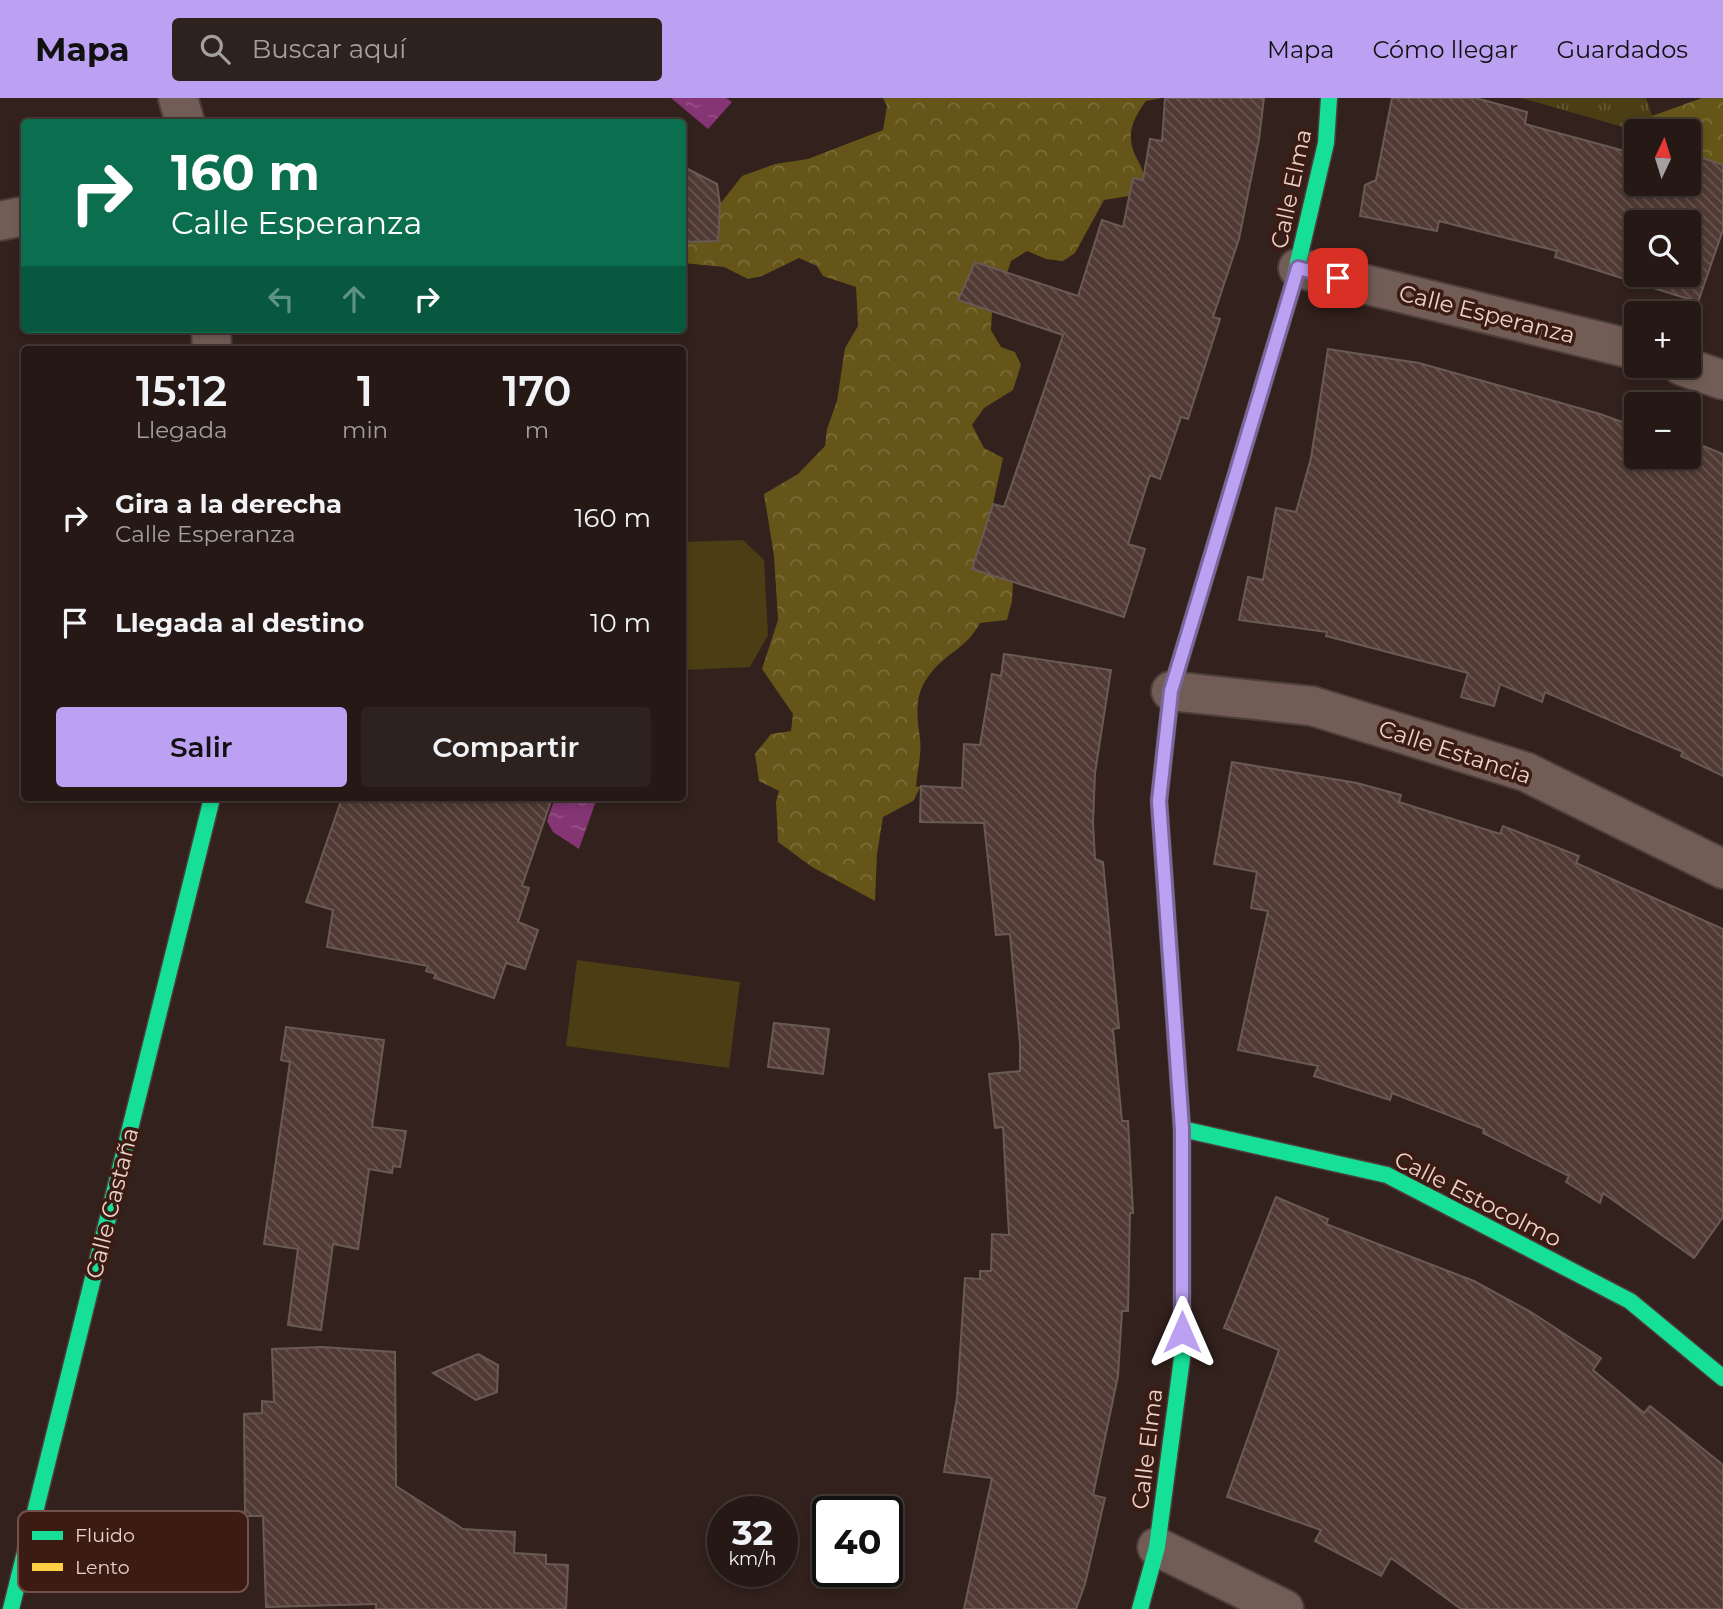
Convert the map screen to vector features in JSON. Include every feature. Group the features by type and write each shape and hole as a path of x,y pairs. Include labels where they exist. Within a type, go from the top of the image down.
{"street":[{"path":"178,98 184,119"},
{"name":"Calle Elma","path":"1140,1609 1157,1547 1182,1358 1182,1129 1159,801 1171,691 1298,268 1326,143 1329,98"},
{"path":"0,220 21,216"},
{"name":"Calle Esperanza","path":"1298,268 1624,347"},
{"path":"1701,372 1723,380"},
{"name":"Calle Estancia","path":"1171,691 1312,706 1526,772 1723,869"},
{"name":"Calle Castaña","path":"35,1511 211,801"},
{"name":"Calle Estocolmo","path":"1182,1129 1387,1175 1630,1301 1723,1378"},
{"path":"1157,1547 1284,1609"},
{"name":"Calle Castaña","path":"11,1609 18,1581"}],"green space":[{"path":"883,98 1162,98 1146,101 1132,128 1131,143 1142,169 1143,180 1133,179 1129,196 1104,200 1075,253 1063,261 1046,259 1027,251 1011,261 1007,273 975,263 958,300 992,312 991,330 1001,347 1015,352 1021,365 1013,390 984,408 972,425 984,448 1003,458 993,504 972,569 1013,581 1012,601 1007,620 980,623 964,643 935,668 923,685 917,710 920,750 916,787 921,786 913,801 883,817 877,854 875,901 812,867 778,842 776,802 779,791 759,781 755,754 771,734 791,731 793,714 762,669 778,620 774,556 764,494 798,474 825,446 827,429 837,401 845,348 858,326 856,287 823,276 817,266 799,258 762,276 748,279 724,267 686,263 686,242 718,241 720,204 742,176 775,164 808,159 883,130 887,106"},
{"path":"1521,98 1646,98 1651,119 1624,119 1624,127"},
{"path":"1702,98 1723,98 1723,165 1701,159 1701,119 1651,119 1652,116"},
{"path":"743,540 764,560 768,635 750,667 686,670 686,542"},
{"path":"577,960 740,982 729,1068 566,1046"}],"water":[{"path":"671,98 726,98 732,102 708,129"},
{"path":"554,801 596,801 579,849 553,832 547,821"}],"building":[{"path":"1165,98 1264,98 1259,139 1239,239 1213,317 1220,319 1188,419 1181,417 1160,479 1150,475 1128,544 1145,549 1124,617 972,569 993,504 1004,507 1063,335 958,300 975,262 1078,296 1102,220 1123,227 1133,178 1143,180 1150,139 1162,141"},
{"path":"1392,98 1476,98 1527,112 1525,124 1624,151 1624,196 1701,196 1701,157 1723,165 1723,230 1698,301 1695,301 1650,287 1701,287 1701,210 1624,210 1624,279 1555,257 1557,251 1439,221 1437,231 1360,216 1365,185 1376,180"},
{"path":"686,168 717,184 720,204 718,241 686,242"},
{"path":"1328,349 1419,363 1624,423 1624,469 1701,469 1701,445 1723,454 1723,776 1681,756 1683,752 1545,692 1542,702 1500,684 1494,706 1461,697 1468,673 1326,636 1327,632 1239,620 1248,577 1263,580 1276,508 1296,512 1311,458"},
{"path":"1004,654 1111,670 1095,773 1093,823 1095,859 1103,862 1119,1028 1113,1029 1122,1121 1128,1121 1133,1213 1130,1213 1128,1311 1122,1311 1118,1376 1093,1495 1105,1498 1085,1584 1076,1609 964,1609 992,1478 944,1472 957,1398 965,1278 980,1279 980,1271 991,1271 992,1234 1009,1235 1003,1127 995,1128 989,1074 1020,1071 1020,1043 1010,934 996,935 984,823 920,822 921,786 962,788 964,744 980,745 992,674 1001,676"},
{"path":"1232,762 1357,783 1401,795 1399,802 1500,834 1503,826 1579,856 1576,863 1723,929 1723,1217 1694,1258 1603,1193 1600,1203 1566,1182 1569,1176 1483,1133 1484,1129 1392,1093 1390,1100 1314,1076 1318,1066 1238,1050 1268,911 1251,908 1257,872 1214,864"},
{"path":"341,801 551,801 522,886 529,888 518,922 538,930 525,969 506,963 494,998 434,978 436,974 426,971 428,966 327,947 333,910 306,902"},
{"path":"774,1023 829,1029 823,1074 768,1067"},
{"path":"286,1027 384,1040 372,1127 406,1131 400,1167 393,1166 392,1173 369,1169 358,1249 333,1244 321,1330 288,1325 298,1249 264,1244 290,1062 281,1060"},
{"path":"1276,1197 1328,1219 1326,1224 1474,1281 1531,1312 1601,1358 1593,1370 1644,1413 1650,1406 1723,1465 1723,1609 1461,1609 1391,1558 1381,1576 1315,1541 1321,1530 1227,1497 1279,1350 1224,1328"},
{"path":"322,1347 395,1352 396,1486 463,1529 515,1532 514,1553 546,1555 546,1564 568,1565 566,1609 376,1609 376,1604 266,1607 263,1516 248,1516 248,1511 245,1511 244,1414 262,1413 262,1401 274,1402 272,1349"},
{"path":"478,1354 498,1365 497,1392 476,1400 433,1373"}],"traffic: fast":[{"path":"1292,288 1326,143 1329,98"},
{"path":"1140,1609 1157,1547 1182,1358 1182,1129 1159,801 1166,737"},
{"path":"35,1511 211,801"},
{"path":"1182,1129 1387,1175 1630,1301 1723,1378"},
{"path":"11,1609 18,1581"}],"traffic: slow":[{"path":"1166,737 1171,691 1292,288"}],"route":[{"path":"1182,1332 1182,1129 1159,801 1171,691 1298,268 1338,278"}]}
